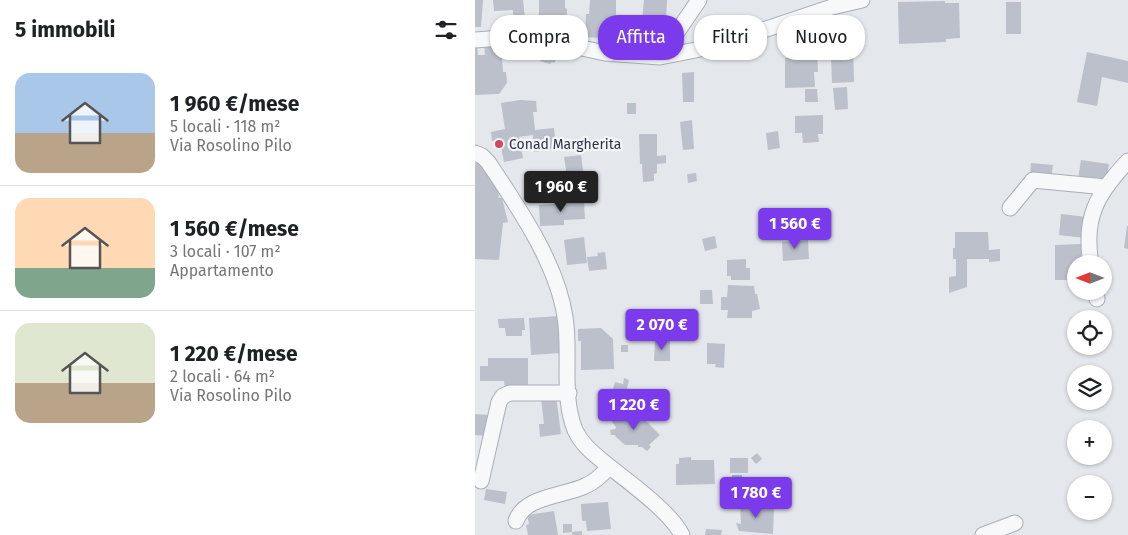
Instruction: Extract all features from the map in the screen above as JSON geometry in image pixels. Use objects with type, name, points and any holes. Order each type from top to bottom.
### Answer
[{"type":"street","points":[[684,22],[699,0]]},
{"type":"street","points":[[684,52],[716,46],[832,7],[862,0]]},
{"type":"street","points":[[475,40],[526,36],[598,51]]},
{"type":"street","points":[[475,153],[482,156],[488,162],[519,208],[559,290],[565,318],[570,413],[575,430],[586,447],[672,518],[682,535]]},
{"type":"street","points":[[1090,255],[1088,239],[1094,206],[1106,187],[1128,161]]},
{"type":"street","points":[[1010,208],[1033,180],[1106,187]]},
{"type":"street","points":[[481,481],[499,402],[503,396],[510,393],[569,394]]},
{"type":"street","points":[[516,521],[519,514],[529,506],[546,497],[584,487],[600,477],[609,466]]},
{"type":"street","points":[[983,535],[1015,523]]},
{"type":"water","points":[[732,475],[742,475],[742,496],[732,496]]},
{"type":"building","points":[[475,0],[483,0],[481,27],[475,27]]},
{"type":"building","points":[[493,0],[523,0],[525,15],[513,15],[513,10],[494,11]]},
{"type":"building","points":[[539,0],[565,0],[567,15],[539,15]]},
{"type":"building","points":[[590,0],[616,0],[616,15],[598,15],[598,38],[588,37],[588,15],[586,15],[589,14]]},
{"type":"building","points":[[644,0],[667,0],[666,15],[642,15]]},
{"type":"building","points":[[945,1],[945,3],[959,3],[960,38],[946,39],[946,42],[899,44],[898,2]]},
{"type":"building","points":[[1006,2],[1021,2],[1021,34],[1006,34]]},
{"type":"building","points":[[490,42],[490,60],[502,60],[503,72],[506,72],[507,83],[499,94],[475,95],[475,44],[477,44],[478,55],[485,55],[484,43]]},
{"type":"building","points":[[1087,52],[1128,61],[1128,83],[1102,77],[1097,106],[1077,102]]},
{"type":"building","points":[[540,60],[556,60],[550,64]]},
{"type":"building","points":[[785,60],[818,60],[818,72],[814,72],[815,87],[785,88]]},
{"type":"building","points":[[831,60],[853,60],[854,82],[832,83]]},
{"type":"building","points":[[694,72],[694,102],[683,102],[682,73]]},
{"type":"building","points":[[847,87],[848,109],[835,110],[833,88]]},
{"type":"building","points":[[805,89],[817,89],[818,102],[805,102]]},
{"type":"building","points":[[520,100],[536,101],[537,112],[533,112],[535,130],[554,128],[556,148],[534,152],[533,135],[519,137],[523,158],[504,162],[501,147],[496,148],[495,141],[492,141],[491,132],[505,129],[501,103]]},
{"type":"building","points":[[627,103],[636,103],[636,114],[627,114]]},
{"type":"building","points":[[823,115],[823,134],[818,134],[819,142],[803,143],[802,133],[795,133],[795,116]]},
{"type":"building","points":[[692,120],[694,149],[683,150],[680,122]]},
{"type":"building","points":[[778,131],[780,148],[768,150],[766,133]]},
{"type":"building","points":[[639,134],[657,134],[657,156],[666,155],[666,163],[657,164],[657,173],[654,174],[654,181],[643,182]]},
{"type":"building","points":[[581,155],[585,187],[569,189],[564,157]]},
{"type":"building","points":[[1081,160],[1109,164],[1106,184],[1078,179]]},
{"type":"building","points":[[484,162],[498,188],[499,198],[502,198],[508,222],[503,223],[499,260],[475,259],[475,163]]},
{"type":"building","points":[[1031,163],[1053,165],[1051,178],[1030,176]]},
{"type":"building","points":[[696,173],[697,181],[688,183],[687,174]]},
{"type":"building","points":[[584,202],[585,219],[564,220],[564,225],[540,226],[539,205]]},
{"type":"building","points":[[1061,214],[1087,217],[1085,238],[1059,235]]},
{"type":"building","points":[[1128,226],[1128,249],[1124,248]]},
{"type":"building","points":[[955,232],[988,232],[989,250],[1000,249],[1000,261],[989,262],[989,259],[967,259],[967,287],[949,293],[949,277],[956,276],[956,259],[953,259]]},
{"type":"building","points":[[715,236],[717,248],[705,251],[702,239]]},
{"type":"building","points":[[584,237],[587,263],[567,265],[564,240]]},
{"type":"building","points":[[808,240],[809,259],[783,261],[782,242]]},
{"type":"building","points":[[1081,244],[1081,255],[1067,255],[1067,280],[1055,280],[1055,245]]},
{"type":"building","points":[[605,252],[607,269],[589,271],[587,257],[598,256],[597,253]]},
{"type":"building","points":[[746,259],[746,268],[750,268],[750,280],[731,280],[731,276],[727,276],[727,260]]},
{"type":"building","points":[[728,285],[754,286],[760,309],[752,311],[752,318],[727,318],[728,310],[721,310],[721,297],[727,297]]},
{"type":"building","points":[[700,290],[712,290],[713,304],[700,304]]},
{"type":"building","points":[[560,316],[562,353],[531,355],[529,318]]},
{"type":"building","points":[[524,318],[525,330],[522,330],[522,336],[506,336],[505,328],[499,328],[498,319]]},
{"type":"building","points":[[682,324],[684,337],[665,338],[664,326]]},
{"type":"building","points":[[601,328],[613,339],[614,369],[581,370],[581,341],[578,341],[578,329]]},
{"type":"building","points":[[655,341],[670,341],[670,361],[654,361]]},
{"type":"building","points":[[707,343],[725,344],[724,368],[715,367],[716,364],[707,364]]},
{"type":"building","points":[[621,345],[628,345],[628,352],[621,352]]},
{"type":"building","points":[[488,358],[528,358],[528,390],[505,390],[504,381],[480,381],[480,366],[488,366]]},
{"type":"building","points":[[624,378],[629,380],[624,401],[611,397],[615,382],[623,384]]},
{"type":"building","points":[[556,396],[561,434],[540,437],[539,424],[544,424],[541,398]]},
{"type":"building","points":[[475,414],[489,415],[487,436],[475,435]]},
{"type":"building","points":[[616,414],[642,417],[660,435],[649,445],[651,447],[647,451],[642,447],[638,447],[638,445],[625,445],[615,435],[611,435],[610,430],[616,427],[610,419]]},
{"type":"building","points":[[757,453],[762,459],[756,464],[751,458]]},
{"type":"building","points":[[691,457],[691,460],[714,460],[715,484],[676,485],[676,464],[679,464],[679,458]]},
{"type":"building","points":[[730,458],[748,458],[748,473],[730,473]]},
{"type":"building","points":[[486,489],[507,492],[505,504],[484,500]]},
{"type":"building","points":[[608,502],[611,529],[587,531],[586,521],[582,521],[581,504]]},
{"type":"building","points":[[746,503],[759,504],[759,507],[774,508],[773,534],[739,531],[736,523],[741,524],[740,504],[746,505]]},
{"type":"building","points":[[554,511],[558,535],[528,535],[526,525],[529,524],[527,515]]},
{"type":"building","points":[[563,524],[572,524],[572,532],[563,533]]},
{"type":"building","points":[[706,529],[722,530],[721,535],[705,535]]},
{"type":"building","points":[[582,531],[582,535],[572,535],[572,532]]},
{"type":"place","name":"Conad Margherita","points":[[499,144]]}]
